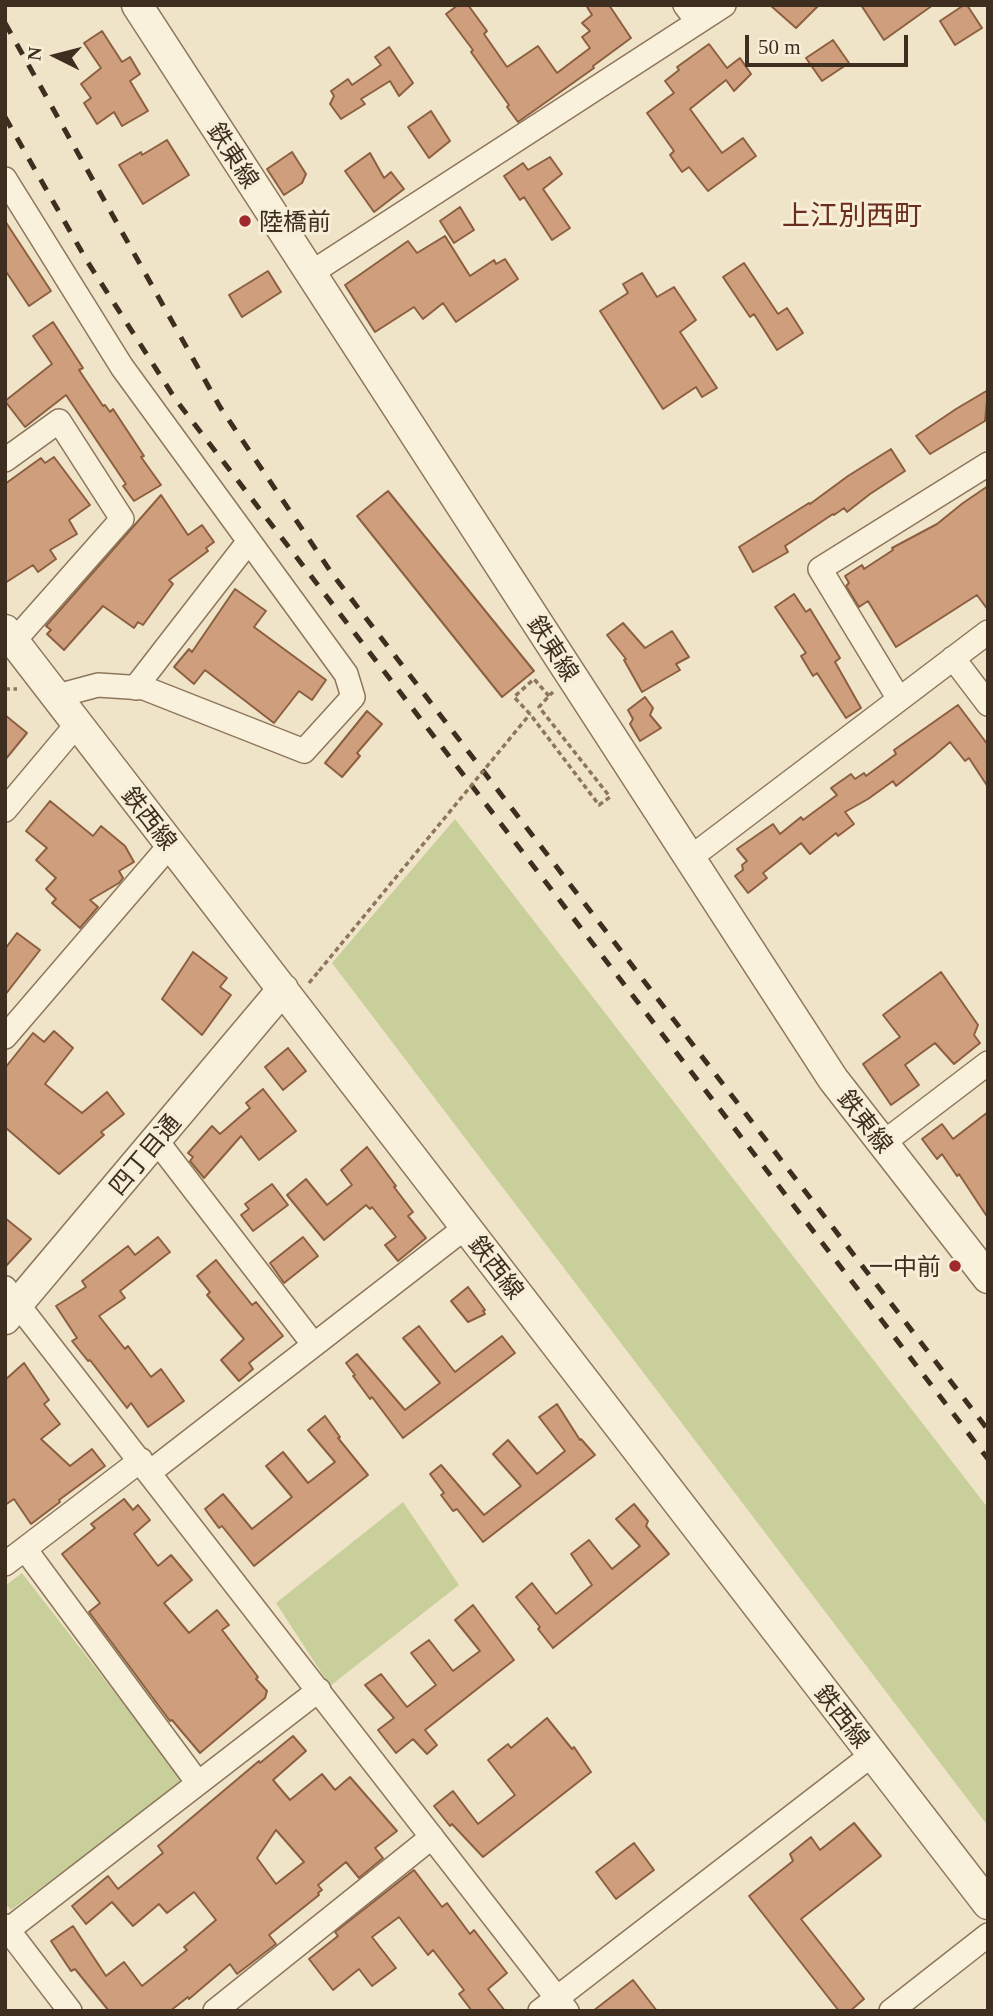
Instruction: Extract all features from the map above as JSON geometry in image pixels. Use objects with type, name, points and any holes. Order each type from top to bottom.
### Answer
[{"type":"street","name":"鉄東線","points":[[137,5],[833,1079],[988,1278]]},
{"type":"street","points":[[310,273],[691,14],[724,5]]},
{"type":"street","points":[[5,179],[122,367],[346,674],[353,696],[304,751],[144,688],[98,685],[57,696]]},
{"type":"street","points":[[5,460],[59,421],[122,519],[10,636]]},
{"type":"street","points":[[899,699],[820,569],[988,464]]},
{"type":"street","points":[[135,688],[249,541]]},
{"type":"street","points":[[690,858],[988,632]]},
{"type":"street","name":"鉄西線","points":[[10,636],[171,844],[295,988],[466,1227],[988,1904]]},
{"type":"street","points":[[953,658],[988,704]]},
{"type":"street","points":[[5,810],[78,723]]},
{"type":"street","points":[[5,1037],[171,844]]},
{"type":"street","name":"四丁目通","points":[[10,1303],[295,988]]},
{"type":"street","points":[[883,1143],[988,1063]]},
{"type":"street","points":[[156,1140],[314,1345]]},
{"type":"street","points":[[5,1564],[314,1345],[466,1227]]},
{"type":"street","points":[[10,1303],[145,1466],[319,1690],[432,1837],[555,2006],[873,1754]]},
{"type":"street","points":[[25,1549],[198,1783]]},
{"type":"street","points":[[70,2011],[7,1928],[319,1690]]},
{"type":"street","points":[[215,2011],[432,1837]]},
{"type":"street","points":[[891,2011],[988,1935]]},
{"type":"path","points":[[548,696],[534,679],[514,697],[599,805],[611,797],[539,707],[558,686]]},
{"type":"path","points":[[295,988],[319,971],[530,714]]},
{"type":"green space","points":[[455,819],[988,1508],[988,1826],[332,963]]},
{"type":"green space","points":[[403,1502],[459,1585],[330,1686],[276,1603]]},
{"type":"green space","points":[[22,1573],[184,1782],[11,1910],[5,1903],[5,1586]]},
{"type":"building","points":[[458,5],[468,5],[487,31],[484,34],[507,67],[538,46],[557,73],[590,48],[582,37],[590,31],[582,23],[592,15],[586,5],[609,5],[631,38],[518,122],[471,52],[473,50],[446,14]]},
{"type":"building","points":[[770,5],[819,5],[796,28]]},
{"type":"building","points":[[861,5],[933,5],[884,40]]},
{"type":"building","points":[[967,5],[982,28],[955,45],[940,21]]},
{"type":"building","points":[[102,31],[122,62],[130,57],[140,74],[130,81],[148,111],[122,126],[114,112],[97,124],[84,103],[91,98],[81,84],[101,68],[84,43]]},
{"type":"building","points":[[833,40],[849,63],[822,81],[806,58]]},
{"type":"building","points":[[709,44],[727,68],[740,58],[751,74],[734,91],[726,80],[690,109],[722,153],[743,138],[756,156],[708,191],[689,167],[682,172],[670,155],[674,151],[647,113],[674,93],[665,81],[679,70],[677,67]]},
{"type":"building","points":[[389,47],[413,83],[399,96],[390,81],[361,99],[365,104],[341,119],[330,104],[334,96],[331,91],[348,79],[352,85],[381,65],[375,57]]},
{"type":"building","points":[[431,111],[450,141],[429,158],[408,127]]},
{"type":"building","points":[[167,140],[189,175],[143,204],[119,165]]},
{"type":"building","points":[[292,152],[306,174],[302,183],[284,195],[267,169]]},
{"type":"building","points":[[370,153],[384,178],[391,172],[404,189],[374,212],[345,171]]},
{"type":"building","points":[[550,157],[562,174],[543,189],[570,228],[552,240],[524,197],[520,200],[504,176],[523,163],[528,170]]},
{"type":"building","points":[[460,207],[474,230],[454,243],[440,221]]},
{"type":"building","points":[[5,221],[51,291],[29,306],[5,270]]},
{"type":"building","points":[[445,236],[470,276],[494,260],[496,264],[505,259],[518,279],[456,322],[443,303],[423,319],[414,307],[375,332],[345,285],[408,241],[417,253]]},
{"type":"building","points":[[744,263],[778,314],[787,308],[803,333],[777,350],[754,314],[750,317],[723,277]]},
{"type":"building","points":[[268,271],[281,292],[242,317],[229,295]]},
{"type":"building","points":[[642,273],[657,297],[674,287],[696,320],[680,332],[717,388],[702,397],[696,387],[663,409],[600,311],[628,293],[623,284]]},
{"type":"building","points":[[53,322],[83,368],[79,370],[103,406],[110,412],[113,409],[161,485],[134,501],[123,486],[126,484],[66,395],[25,427],[5,401],[52,364],[33,336]]},
{"type":"building","points":[[988,390],[985,421],[930,454],[916,436]]},
{"type":"building","points":[[891,449],[905,471],[847,512],[844,508],[833,514],[785,546],[788,552],[753,572],[739,547],[810,504]]},
{"type":"building","points":[[54,457],[90,505],[69,520],[77,534],[50,550],[56,559],[38,572],[33,565],[5,583],[5,484],[41,458],[45,463]]},
{"type":"building","points":[[988,486],[988,610],[977,595],[896,647],[868,601],[859,607],[846,586],[849,583],[845,576],[862,565],[864,569],[893,550],[892,548],[937,524]]},
{"type":"building","points":[[388,491],[534,671],[502,697],[357,516]]},
{"type":"building","points":[[161,495],[188,535],[202,525],[214,542],[206,548],[208,551],[169,580],[173,584],[143,625],[138,622],[134,628],[103,606],[64,650],[47,634],[51,630],[46,626]]},
{"type":"building","points":[[235,589],[266,611],[254,627],[326,680],[312,700],[299,691],[274,723],[205,670],[194,684],[174,667],[189,649],[192,652]]},
{"type":"building","points":[[794,594],[806,612],[810,609],[840,658],[835,662],[861,708],[846,718],[817,673],[813,676],[801,656],[806,653],[775,607]]},
{"type":"building","points":[[623,623],[645,648],[672,631],[689,657],[676,664],[680,670],[642,692],[624,660],[626,659],[607,635]]},
{"type":"building","points":[[645,697],[653,708],[650,715],[661,728],[640,741],[630,724],[633,719],[628,710]]},
{"type":"building","points":[[958,705],[988,745],[988,787],[969,758],[965,761],[950,742],[896,786],[893,781],[845,812],[854,824],[838,836],[836,833],[810,854],[801,843],[763,873],[767,878],[748,893],[735,876],[743,870],[742,865],[747,861],[737,849],[773,824],[780,834],[801,817],[803,820],[837,795],[831,788],[851,774],[855,779],[864,773],[866,776],[896,754],[894,750]]},
{"type":"building","points":[[367,711],[382,724],[357,753],[360,756],[342,777],[325,763]]},
{"type":"building","points":[[5,715],[27,733],[5,760]]},
{"type":"building","points":[[50,801],[93,836],[101,826],[125,846],[134,862],[119,871],[123,878],[119,883],[90,900],[98,907],[80,928],[52,903],[56,899],[46,889],[56,878],[36,860],[47,848],[26,831]]},
{"type":"building","points":[[17,933],[40,950],[5,995],[5,949]]},
{"type":"building","points":[[193,952],[227,978],[220,987],[231,995],[202,1035],[162,999]]},
{"type":"building","points":[[941,972],[978,1025],[974,1035],[980,1043],[954,1064],[935,1043],[905,1065],[919,1085],[891,1105],[863,1064],[900,1037],[883,1015]]},
{"type":"building","points":[[54,1031],[73,1048],[45,1084],[82,1113],[107,1092],[124,1114],[101,1132],[104,1135],[59,1174],[5,1127],[5,1068],[33,1033],[44,1042]]},
{"type":"building","points":[[288,1048],[306,1071],[283,1090],[265,1067]]},
{"type":"building","points":[[263,1089],[296,1131],[259,1160],[241,1136],[204,1178],[190,1161],[193,1157],[188,1153],[212,1126],[220,1134],[250,1108],[246,1103]]},
{"type":"building","points":[[988,1112],[988,1218],[959,1174],[957,1176],[942,1154],[937,1159],[922,1139],[942,1124],[953,1139]]},
{"type":"building","points":[[367,1147],[413,1212],[408,1216],[426,1238],[398,1261],[385,1245],[396,1237],[372,1207],[370,1209],[366,1205],[324,1240],[287,1195],[306,1179],[327,1205],[352,1185],[341,1170]]},
{"type":"building","points":[[272,1184],[288,1205],[253,1231],[241,1215],[249,1209],[245,1204]]},
{"type":"building","points":[[5,1218],[31,1239],[5,1267]]},
{"type":"building","points":[[158,1237],[170,1252],[120,1291],[125,1298],[99,1316],[125,1349],[128,1346],[151,1377],[161,1369],[184,1401],[148,1427],[131,1403],[127,1408],[72,1341],[77,1338],[56,1306],[86,1287],[82,1281],[128,1246],[135,1255]]},
{"type":"building","points":[[303,1237],[318,1256],[284,1283],[270,1263]]},
{"type":"building","points":[[216,1260],[252,1305],[256,1302],[283,1336],[249,1363],[253,1369],[239,1381],[221,1360],[244,1339],[207,1295],[210,1292],[197,1276]]},
{"type":"building","points":[[468,1287],[485,1310],[485,1314],[468,1322],[451,1301]]},
{"type":"building","points":[[419,1326],[455,1372],[502,1336],[515,1353],[403,1438],[372,1397],[370,1399],[346,1363],[357,1354],[405,1410],[440,1383],[403,1338]]},
{"type":"building","points":[[24,1363],[49,1400],[44,1404],[60,1424],[41,1439],[70,1466],[92,1449],[105,1466],[31,1524],[14,1499],[5,1505],[5,1380]]},
{"type":"building","points":[[557,1404],[580,1440],[595,1455],[483,1542],[457,1509],[453,1511],[430,1474],[441,1465],[484,1515],[521,1486],[493,1454],[508,1440],[537,1474],[565,1451],[539,1417]]},
{"type":"building","points":[[325,1416],[340,1437],[338,1438],[368,1475],[254,1566],[205,1509],[223,1494],[252,1529],[292,1497],[266,1466],[283,1452],[308,1483],[335,1462],[308,1430]]},
{"type":"building","points":[[124,1499],[133,1510],[138,1505],[150,1520],[134,1534],[158,1566],[171,1555],[192,1580],[164,1603],[189,1633],[217,1610],[229,1625],[222,1630],[267,1691],[265,1698],[200,1753],[172,1720],[170,1721],[89,1612],[100,1603],[62,1554],[95,1528],[91,1524]]},
{"type":"building","points":[[634,1504],[648,1521],[646,1526],[669,1554],[553,1648],[516,1597],[532,1583],[556,1614],[592,1585],[571,1554],[589,1540],[612,1569],[640,1546],[616,1519]]},
{"type":"building","points":[[473,1605],[514,1660],[425,1730],[437,1745],[427,1754],[413,1739],[396,1753],[378,1730],[394,1718],[365,1685],[381,1674],[407,1707],[436,1685],[411,1653],[429,1640],[453,1671],[480,1651],[455,1620]]},
{"type":"building","points":[[547,1718],[572,1749],[574,1747],[591,1772],[483,1857],[452,1824],[450,1826],[434,1806],[453,1791],[478,1824],[515,1795],[488,1760],[508,1744],[511,1748]]},
{"type":"building","points":[[293,1736],[306,1751],[273,1780],[290,1800],[322,1774],[335,1790],[350,1777],[397,1831],[375,1848],[383,1858],[359,1878],[346,1862],[318,1885],[322,1890],[319,1895],[269,1935],[276,1944],[237,1974],[230,1964],[189,1999],[188,1997],[170,2011],[109,2011],[75,1969],[71,1971],[51,1941],[73,1926],[106,1976],[124,1962],[142,1986],[187,1950],[184,1947],[216,1920],[194,1892],[167,1913],[159,1904],[133,1926],[112,1902],[86,1924],[72,1906],[108,1876],[118,1889],[163,1853],[158,1846],[259,1761],[260,1763]],"holes":[[[276,1830],[304,1862],[276,1884],[257,1858]]]},
{"type":"building","points":[[854,1823],[881,1856],[801,1919],[864,1999],[850,2011],[839,2011],[749,1896],[793,1861],[790,1854],[811,1837],[820,1850]]},
{"type":"building","points":[[634,1843],[654,1870],[616,1899],[596,1872]]},
{"type":"building","points":[[414,1870],[442,1907],[447,1903],[470,1934],[474,1930],[507,1973],[488,1989],[505,2011],[472,2011],[459,1994],[464,1990],[433,1950],[428,1955],[399,1917],[372,1937],[396,1968],[372,1986],[359,1969],[333,1990],[309,1959],[338,1936],[335,1932]]},
{"type":"building","points":[[633,1980],[657,2011],[593,2011]]},
{"type":"railway","points":[[5,23],[220,407],[333,575],[988,1430]]},
{"type":"railway","points":[[5,117],[87,261],[176,400],[988,1459]]},
{"type":"place","name":"陸橋前","points":[[245,221]]},
{"type":"place","name":"一中前","points":[[955,1266]]},
{"type":"district","name":"上江別西町","points":[[852,214]]}]
